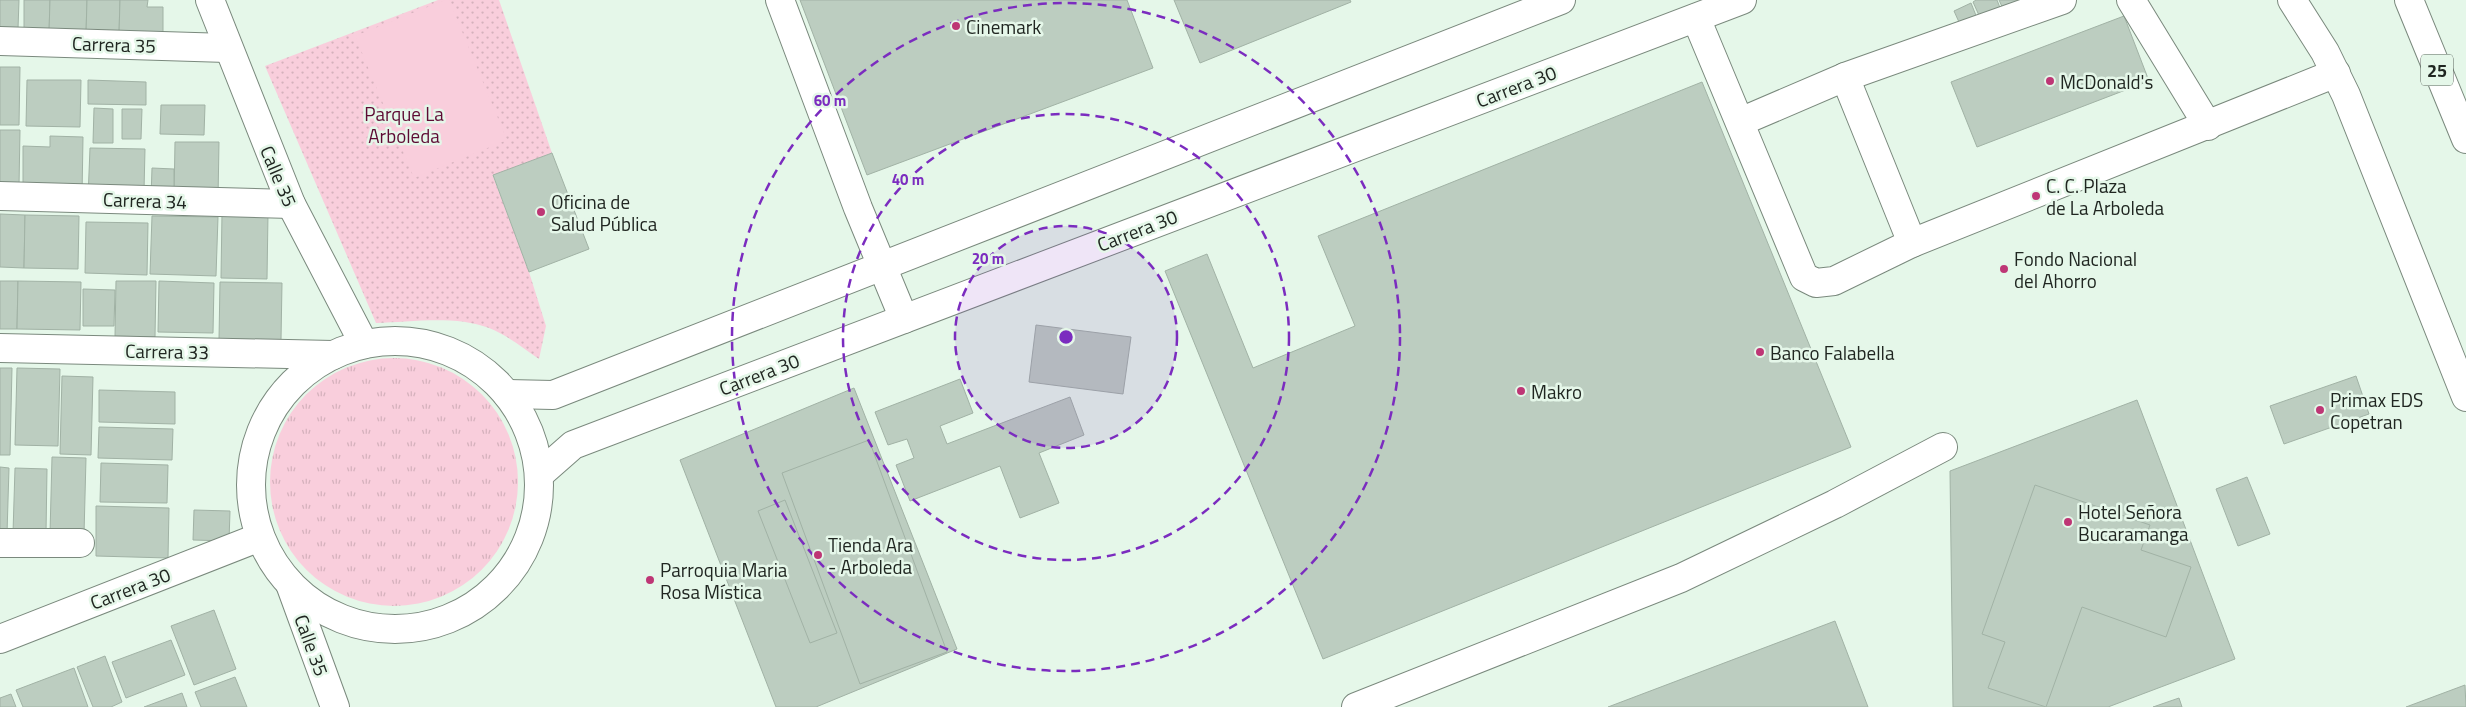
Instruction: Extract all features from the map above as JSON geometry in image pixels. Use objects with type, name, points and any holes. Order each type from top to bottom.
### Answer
[{"type":"main road","name":"Calle 35","points":[[210,0],[227,48],[291,204],[364,344]]},
{"type":"main road","points":[[780,0],[881,266],[904,319]]},
{"type":"main road","points":[[508,394],[552,395],[1561,0]]},
{"type":"main road","name":"Carrera 30","points":[[540,474],[573,445],[1742,0]]},
{"type":"main road","points":[[1740,122],[1845,77],[2062,0]]},
{"type":"main road","points":[[2130,0],[2208,126]]},
{"type":"main road","points":[[2292,0],[2313,31],[2336,73],[2466,397]]},
{"type":"main road","name":"25","points":[[2409,0],[2466,139]]},
{"type":"main road","points":[[1696,18],[1804,277],[1816,283],[1834,281],[1912,243],[2208,126],[2336,73]]},
{"type":"main road","name":"Carrera 35","points":[[0,41],[227,48]]},
{"type":"main road","points":[[1845,77],[1912,243]]},
{"type":"main road","name":"Carrera 34","points":[[0,196],[291,204]]},
{"type":"main road","points":[[395,341],[427,344],[458,355],[485,372],[508,394],[524,418],[534,445],[540,474],[540,497],[528,542],[503,582],[486,598],[466,611],[440,621],[414,627],[378,627],[360,624],[334,615],[310,601],[289,583],[273,561],[260,537],[253,511],[250,484],[253,457],[261,431],[273,408],[289,386],[310,368],[333,355],[364,344],[395,341]]},
{"type":"main road","name":"Carrera 33","points":[[0,348],[333,355]]},
{"type":"main road","points":[[1356,707],[1681,578],[1835,504],[1943,447]]},
{"type":"main road","name":"Carrera 30","points":[[0,639],[260,537]]},
{"type":"main road","points":[[0,543],[80,544]]},
{"type":"main road","name":"Calle 35","points":[[289,583],[333,706]]},
{"type":"green space","name":"Parque La Arboleda","points":[[438,0],[499,0],[552,153],[493,176],[529,272],[546,326],[539,359],[502,334],[476,324],[448,320],[376,323],[265,66]]},
{"type":"green space","points":[[449,0],[507,140],[414,178],[355,36]]},
{"type":"green space","points":[[394,358],[430,363],[463,379],[482,394],[497,413],[513,446],[518,482],[513,518],[497,551],[482,570],[463,585],[430,601],[394,606],[358,601],[325,585],[306,570],[291,551],[275,518],[270,482],[275,446],[291,413],[306,394],[325,379],[358,363]]},
{"type":"building","points":[[0,0],[19,0],[18,29],[0,29]]},
{"type":"building","points":[[24,0],[50,0],[49,33],[24,33]]},
{"type":"building","points":[[50,0],[87,0],[86,34],[49,33]]},
{"type":"building","points":[[87,0],[120,0],[119,34],[86,34]]},
{"type":"building","points":[[120,0],[148,0],[147,7],[163,7],[163,34],[119,34]]},
{"type":"building","points":[[800,0],[1127,0],[1153,68],[867,175]]},
{"type":"building","points":[[1174,0],[1350,0],[1351,2],[1200,63]]},
{"type":"building","points":[[1976,0],[1997,0],[2002,13],[1982,22],[1973,2]]},
{"type":"building","points":[[1999,0],[2023,0],[2004,11]]},
{"type":"building","points":[[1971,3],[1979,23],[1963,31],[1954,11]]},
{"type":"building","name":"McDonald's","points":[[2124,16],[2149,81],[1977,147],[1951,82]]},
{"type":"building","points":[[0,67],[20,67],[19,125],[0,125]]},
{"type":"building","points":[[27,80],[81,80],[80,127],[26,126]]},
{"type":"building","points":[[88,80],[146,82],[146,105],[88,104]]},
{"type":"building","name":"Makro","points":[[1702,82],[1851,447],[1323,659],[1165,271],[1207,254],[1253,368],[1355,326],[1318,236]]},
{"type":"building","points":[[161,105],[205,105],[204,135],[160,134]]},
{"type":"building","points":[[94,108],[113,109],[113,143],[93,143]]},
{"type":"building","points":[[122,109],[142,109],[141,139],[122,139]]},
{"type":"building","points":[[0,130],[20,130],[19,186],[0,186]]},
{"type":"building","points":[[50,136],[83,137],[82,196],[23,186],[23,146],[50,147]]},
{"type":"building","points":[[175,142],[219,142],[218,199],[174,199]]},
{"type":"building","points":[[90,148],[145,149],[144,191],[88,198]]},
{"type":"building","name":"Oficina de Salud Pública","points":[[552,153],[589,249],[529,272],[493,175]]},
{"type":"building","points":[[152,168],[174,169],[174,199],[151,198]]},
{"type":"building","points":[[222,213],[268,214],[267,279],[221,278]]},
{"type":"building","points":[[0,214],[25,215],[24,268],[0,267]]},
{"type":"building","points":[[25,215],[79,216],[78,269],[24,268]]},
{"type":"building","points":[[152,216],[218,217],[216,276],[150,274]]},
{"type":"building","points":[[86,222],[148,223],[147,275],[85,273]]},
{"type":"building","points":[[0,281],[18,281],[17,329],[0,329]]},
{"type":"building","points":[[18,281],[81,282],[80,330],[17,329]]},
{"type":"building","points":[[116,281],[156,281],[155,337],[115,336]]},
{"type":"building","points":[[159,281],[214,283],[213,333],[158,332]]},
{"type":"building","points":[[220,282],[282,283],[281,340],[219,339]]},
{"type":"building","points":[[83,289],[115,290],[114,326],[83,326]]},
{"type":"building","points":[[1036,325],[1131,337],[1123,394],[1029,382]]},
{"type":"building","points":[[0,368],[12,368],[10,455],[0,455]]},
{"type":"building","points":[[17,368],[60,369],[58,446],[15,445]]},
{"type":"building","points":[[62,376],[93,377],[91,455],[60,454]]},
{"type":"building","name":"Primax EDS Copetran","points":[[2356,376],[2369,414],[2284,444],[2270,406]]},
{"type":"building","points":[[960,379],[973,413],[940,426],[947,444],[1070,397],[1084,435],[1039,453],[1059,503],[1020,518],[1000,466],[910,501],[896,465],[914,458],[907,439],[888,445],[875,412]]},
{"type":"building","name":"Tienda Ara - Arboleda","points":[[854,388],[957,649],[816,707],[776,707],[680,460]]},
{"type":"building","points":[[99,390],[175,392],[175,424],[99,422]]},
{"type":"building","name":"Hotel Señora Bucaramanga","points":[[2137,400],[2235,659],[2108,707],[1953,707],[1950,471]]},
{"type":"building","points":[[99,427],[173,429],[172,460],[98,458]]},
{"type":"building","points":[[869,440],[947,652],[860,684],[782,473]]},
{"type":"building","points":[[52,457],[86,458],[84,535],[50,534]]},
{"type":"building","points":[[101,463],[168,465],[167,503],[100,502]]},
{"type":"building","points":[[0,467],[9,468],[7,534],[0,533]]},
{"type":"building","points":[[15,468],[47,469],[46,534],[13,533]]},
{"type":"building","points":[[2247,477],[2270,534],[2238,546],[2216,489]]},
{"type":"building","points":[[2035,485],[2150,525],[2141,550],[2191,567],[2166,637],[2082,607],[2046,707],[1988,688],[2005,642],[1982,634]]},
{"type":"building","points":[[785,500],[837,633],[810,643],[758,511]]},
{"type":"building","points":[[96,506],[169,508],[168,558],[96,556]]},
{"type":"building","points":[[194,510],[230,511],[229,541],[193,540]]},
{"type":"building","points":[[214,610],[236,669],[194,685],[171,626]]},
{"type":"building","points":[[1835,621],[1868,707],[1608,707]]},
{"type":"building","points":[[171,640],[185,675],[126,698],[112,662]]},
{"type":"building","points":[[105,656],[122,702],[111,707],[93,707],[77,667]]},
{"type":"building","points":[[74,668],[88,707],[23,707],[16,690]]},
{"type":"building","points":[[235,677],[247,707],[201,707],[195,692]]},
{"type":"building","points":[[2465,685],[2466,707],[2406,707]]},
{"type":"building","points":[[182,693],[187,707],[144,707]]},
{"type":"building","points":[[11,694],[16,707],[0,707],[0,698]]},
{"type":"building","points":[[2179,698],[2182,707],[2153,707]]},
{"type":"place","name":"Cinemark","points":[[956,26]]},
{"type":"place","name":"McDonald's","points":[[2050,81]]},
{"type":"place","name":"C. C. Plaza de La Arboleda","points":[[2036,196]]},
{"type":"place","name":"Oficina de Salud Pública","points":[[541,212]]},
{"type":"place","name":"Fondo Nacional del Ahorro","points":[[2004,269]]},
{"type":"place","name":"Banco Falabella","points":[[1760,352]]},
{"type":"place","name":"Makro","points":[[1521,391]]},
{"type":"place","name":"Primax EDS Copetran","points":[[2320,410]]},
{"type":"place","name":"Hotel Señora Bucaramanga","points":[[2068,522]]},
{"type":"place","name":"Tienda Ara - Arboleda","points":[[818,555]]},
{"type":"place","name":"Parroquia Maria Rosa Mística","points":[[650,580]]}]
